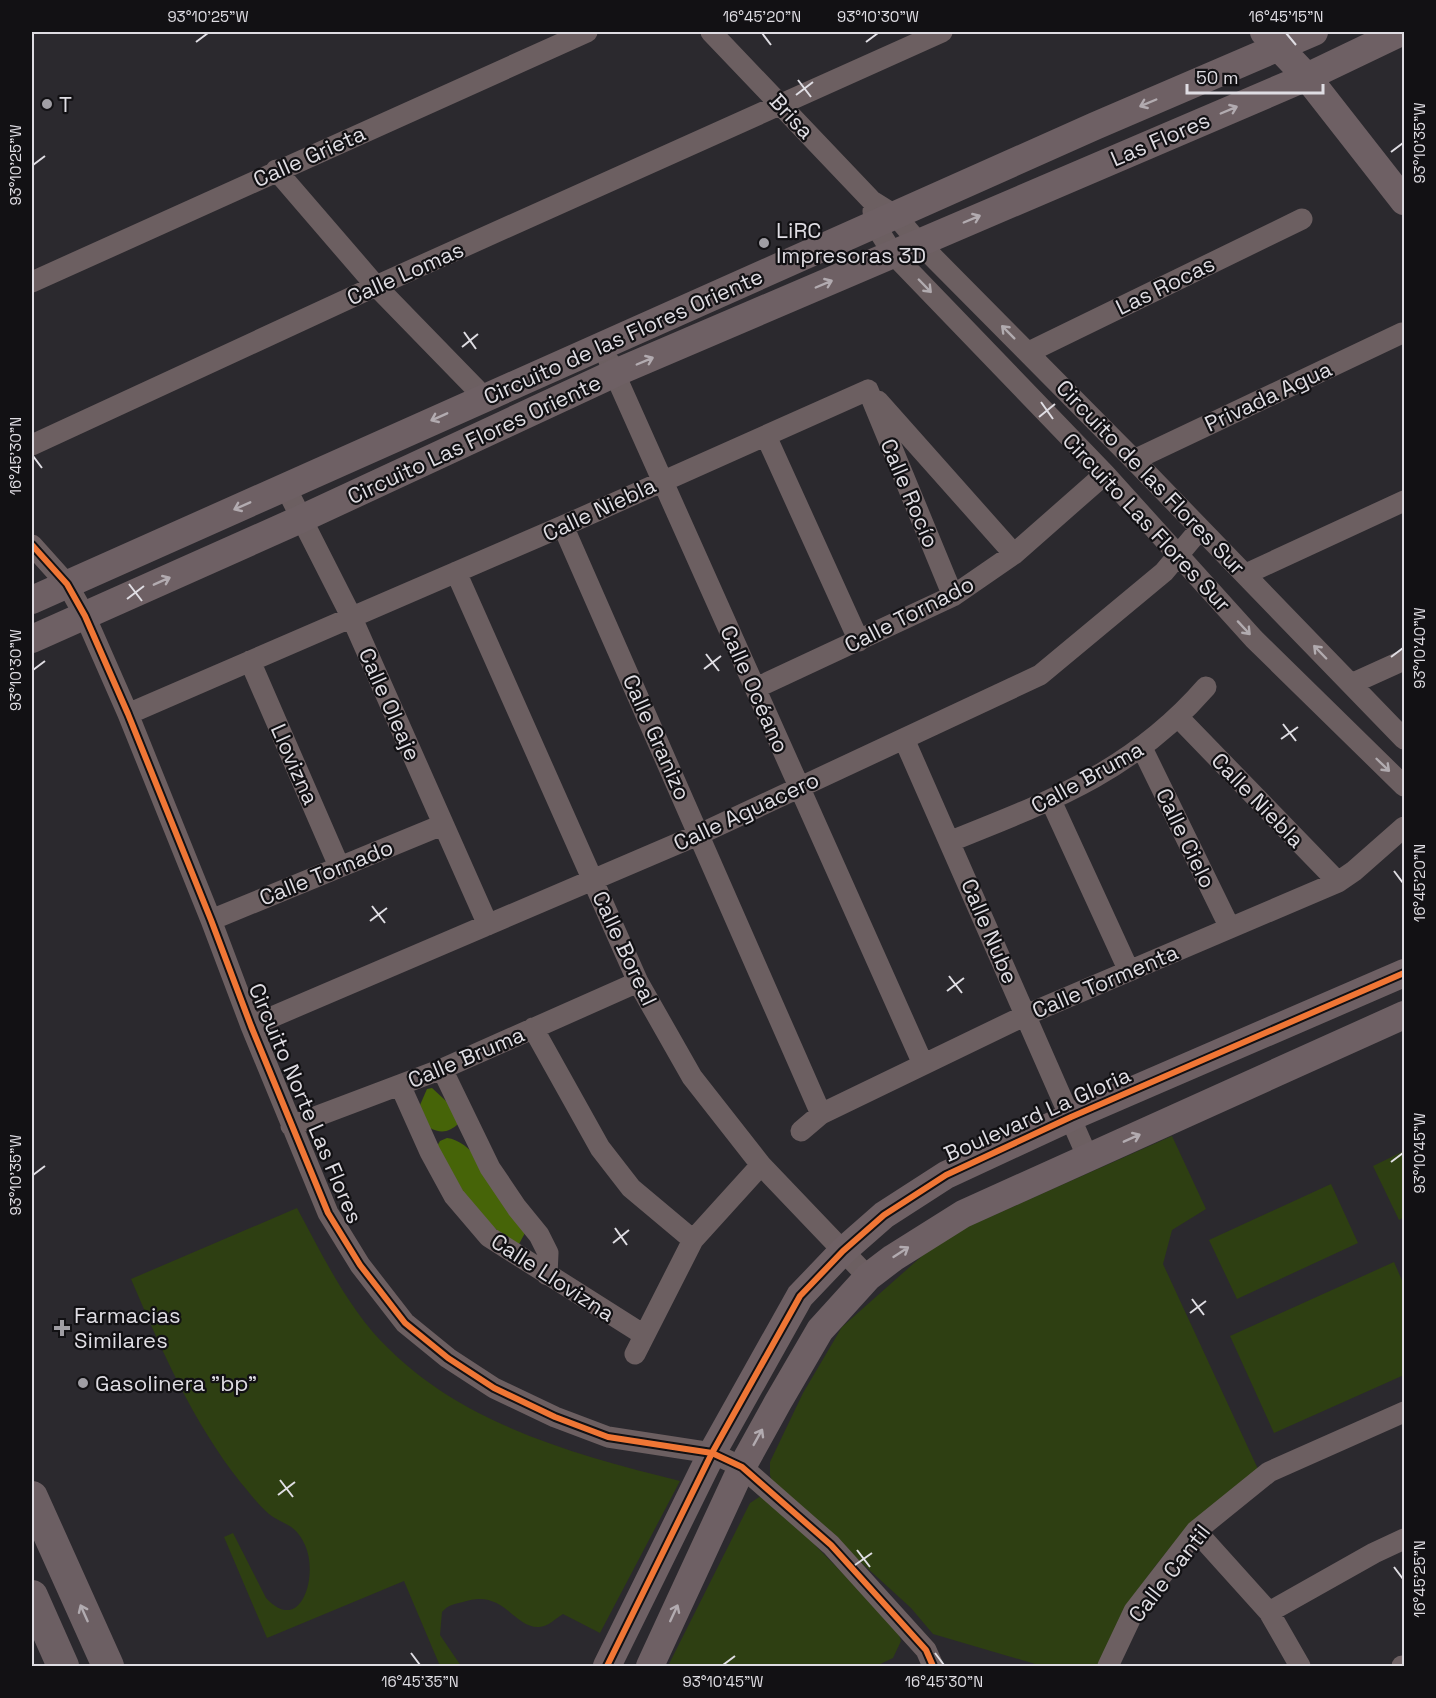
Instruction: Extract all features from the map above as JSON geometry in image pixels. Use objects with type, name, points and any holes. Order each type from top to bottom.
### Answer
[{"type":"main road","name":"Circuito de las Flores Oriente","points":[[32,600],[602,345],[881,214],[1095,126],[1272,39],[1314,32]]},
{"type":"main road","name":"Las Flores","points":[[906,249],[1307,77],[1401,32]]},
{"type":"main road","points":[[1272,39],[1307,77],[1404,201]]},
{"type":"main road","name":"Circuito Las Flores Oriente","points":[[32,639],[301,519],[615,373],[906,249]]},
{"type":"main road","name":"Boulevard La Gloria","points":[[607,1666],[712,1453],[800,1296],[843,1251],[885,1215],[946,1175],[1071,1117],[1404,973]]},
{"type":"main road","points":[[650,1666],[742,1467],[820,1330],[868,1278],[893,1258],[963,1214],[1404,1015]]},
{"type":"main road","points":[[32,1497],[108,1666]]},
{"type":"main road","points":[[32,1596],[63,1666]]},
{"type":"street","name":"Calle Grieta","points":[[32,282],[276,170],[587,32]]},
{"type":"street","name":"Brisa","points":[[711,32],[781,104],[881,214]]},
{"type":"street","name":"Calle Lomas","points":[[32,445],[376,286],[942,32]]},
{"type":"street","points":[[276,170],[376,286],[484,397]]},
{"type":"street","name":"Circuito Las Flores Sur","points":[[881,214],[906,249],[1176,554],[1254,639],[1404,786]]},
{"type":"street","name":"Las Rocas","points":[[1029,352],[1302,219]]},
{"type":"street","name":"Circuito de las Flores Sur","points":[[906,249],[1029,352],[1404,739]]},
{"type":"street","name":"Privada Agua","points":[[1134,460],[1402,333]]},
{"type":"street","name":"Calle Océano","points":[[602,345],[923,1064]]},
{"type":"street","points":[[868,390],[1014,554]]},
{"type":"street","name":"Calle Niebla","points":[[128,714],[563,526],[868,390]]},
{"type":"street","name":"Calle Rocío","points":[[868,390],[953,596]]},
{"type":"street","points":[[766,436],[859,641]]},
{"type":"street","name":"Calle Tornado","points":[[756,688],[953,596],[1014,554],[1105,474]]},
{"type":"street","name":"Calle Oleaje","points":[[285,486],[351,616],[488,925]]},
{"type":"street","points":[[1245,574],[1404,501]]},
{"type":"street","name":"Calle Granizo","points":[[563,526],[821,1114]]},
{"type":"street","name":"Calle Aguacero","points":[[250,1026],[700,834],[1040,675],[1164,572],[1176,554],[1200,529]]},
{"type":"street","name":"Circuito Norte Las Flores","points":[[32,545],[66,584],[85,616],[128,714],[211,920],[250,1026],[328,1213],[360,1265],[405,1323],[448,1358],[494,1388],[555,1417],[608,1437],[712,1453],[742,1467],[831,1545],[927,1650],[933,1666]]},
{"type":"street","name":"Calle Boreal","points":[[456,572],[638,982],[692,1077],[761,1165],[868,1278]]},
{"type":"street","points":[[1351,684],[1404,660]]},
{"type":"street","name":"Llovizna","points":[[250,661],[339,866]]},
{"type":"street","name":"Calle Bruma","points":[[951,841],[1051,801],[1105,772],[1142,748],[1179,718],[1206,687]]},
{"type":"street","name":"Calle Niebla","points":[[1179,718],[1338,882]]},
{"type":"street","name":"Calle Nube","points":[[904,739],[951,841],[1088,1158]]},
{"type":"street","name":"Calle Cielo","points":[[1142,748],[1230,928]]},
{"type":"street","points":[[1051,801],[1129,971]]},
{"type":"street","name":"Calle Tornado","points":[[211,920],[442,825]]},
{"type":"street","name":"Calle Tormenta","points":[[801,1131],[821,1114],[1026,1015],[1338,882],[1404,827]]},
{"type":"street","name":"Calle Bruma","points":[[291,1126],[442,1069],[638,982]]},
{"type":"street","points":[[533,1028],[600,1148],[631,1188],[693,1240],[761,1165]]},
{"type":"street","points":[[442,1069],[490,1168],[517,1208],[539,1235],[548,1253],[547,1275]]},
{"type":"street","name":"Calle Llovizna","points":[[400,1085],[430,1152],[454,1196],[489,1237],[547,1275],[640,1344],[693,1240]]},
{"type":"street","name":"Calle Cantil","points":[[1108,1666],[1134,1611],[1196,1531],[1269,1472],[1404,1413]]},
{"type":"street","points":[[1196,1531],[1269,1612],[1300,1666]]},
{"type":"street","points":[[1269,1612],[1374,1553],[1404,1539]]},
{"type":"green space","points":[[432,1088],[446,1101],[459,1123],[456,1126],[442,1131],[430,1128],[420,1105],[427,1089]]},
{"type":"green space","points":[[1172,1136],[1206,1209],[1172,1230],[1163,1264],[1258,1469],[1220,1499],[1167,1551],[1125,1612],[1100,1666],[1042,1666],[933,1634],[911,1608],[772,1481],[770,1462],[803,1393],[842,1327],[922,1256],[956,1232]]},
{"type":"green space","points":[[447,1138],[459,1142],[470,1150],[492,1177],[525,1233],[519,1244],[514,1245],[473,1209],[437,1146],[440,1141]]},
{"type":"green space","points":[[1404,1151],[1404,1217],[1399,1220],[1373,1166]]},
{"type":"green space","points":[[1331,1184],[1358,1243],[1237,1299],[1209,1240]]},
{"type":"green space","points":[[297,1208],[327,1264],[361,1318],[389,1349],[420,1376],[488,1418],[525,1434],[602,1460],[680,1481],[600,1633],[563,1614],[546,1626],[530,1626],[498,1604],[489,1600],[477,1599],[451,1605],[442,1612],[440,1635],[461,1666],[440,1666],[404,1581],[267,1638],[224,1537],[233,1533],[266,1598],[278,1608],[289,1610],[297,1606],[304,1597],[308,1585],[309,1557],[305,1545],[293,1529],[269,1514],[258,1503],[223,1459],[179,1385],[131,1279]]},
{"type":"green space","points":[[1394,1262],[1404,1285],[1404,1375],[1274,1433],[1230,1336]]},
{"type":"green space","points":[[761,1496],[769,1498],[897,1629],[901,1641],[893,1658],[876,1666],[668,1666],[750,1503]]},
{"type":"cycle path","points":[[32,545],[67,584],[85,616],[128,714],[251,1026],[328,1213],[360,1265],[405,1323],[448,1358],[494,1388],[555,1417],[608,1437],[712,1453],[742,1467],[831,1545],[926,1650],[933,1666]]},
{"type":"cycle path","points":[[607,1666],[712,1453],[800,1296],[843,1251],[884,1215],[946,1175],[1071,1117],[1404,973]]},
{"type":"place","name":"T","points":[[47,104]]},
{"type":"place","name":"LiRC Impresoras 3D","points":[[764,243]]},
{"type":"place","name":"Farmacias Similares","points":[[62,1328]]},
{"type":"place","name":"Gasolinera \"bp\"","points":[[83,1383]]}]
